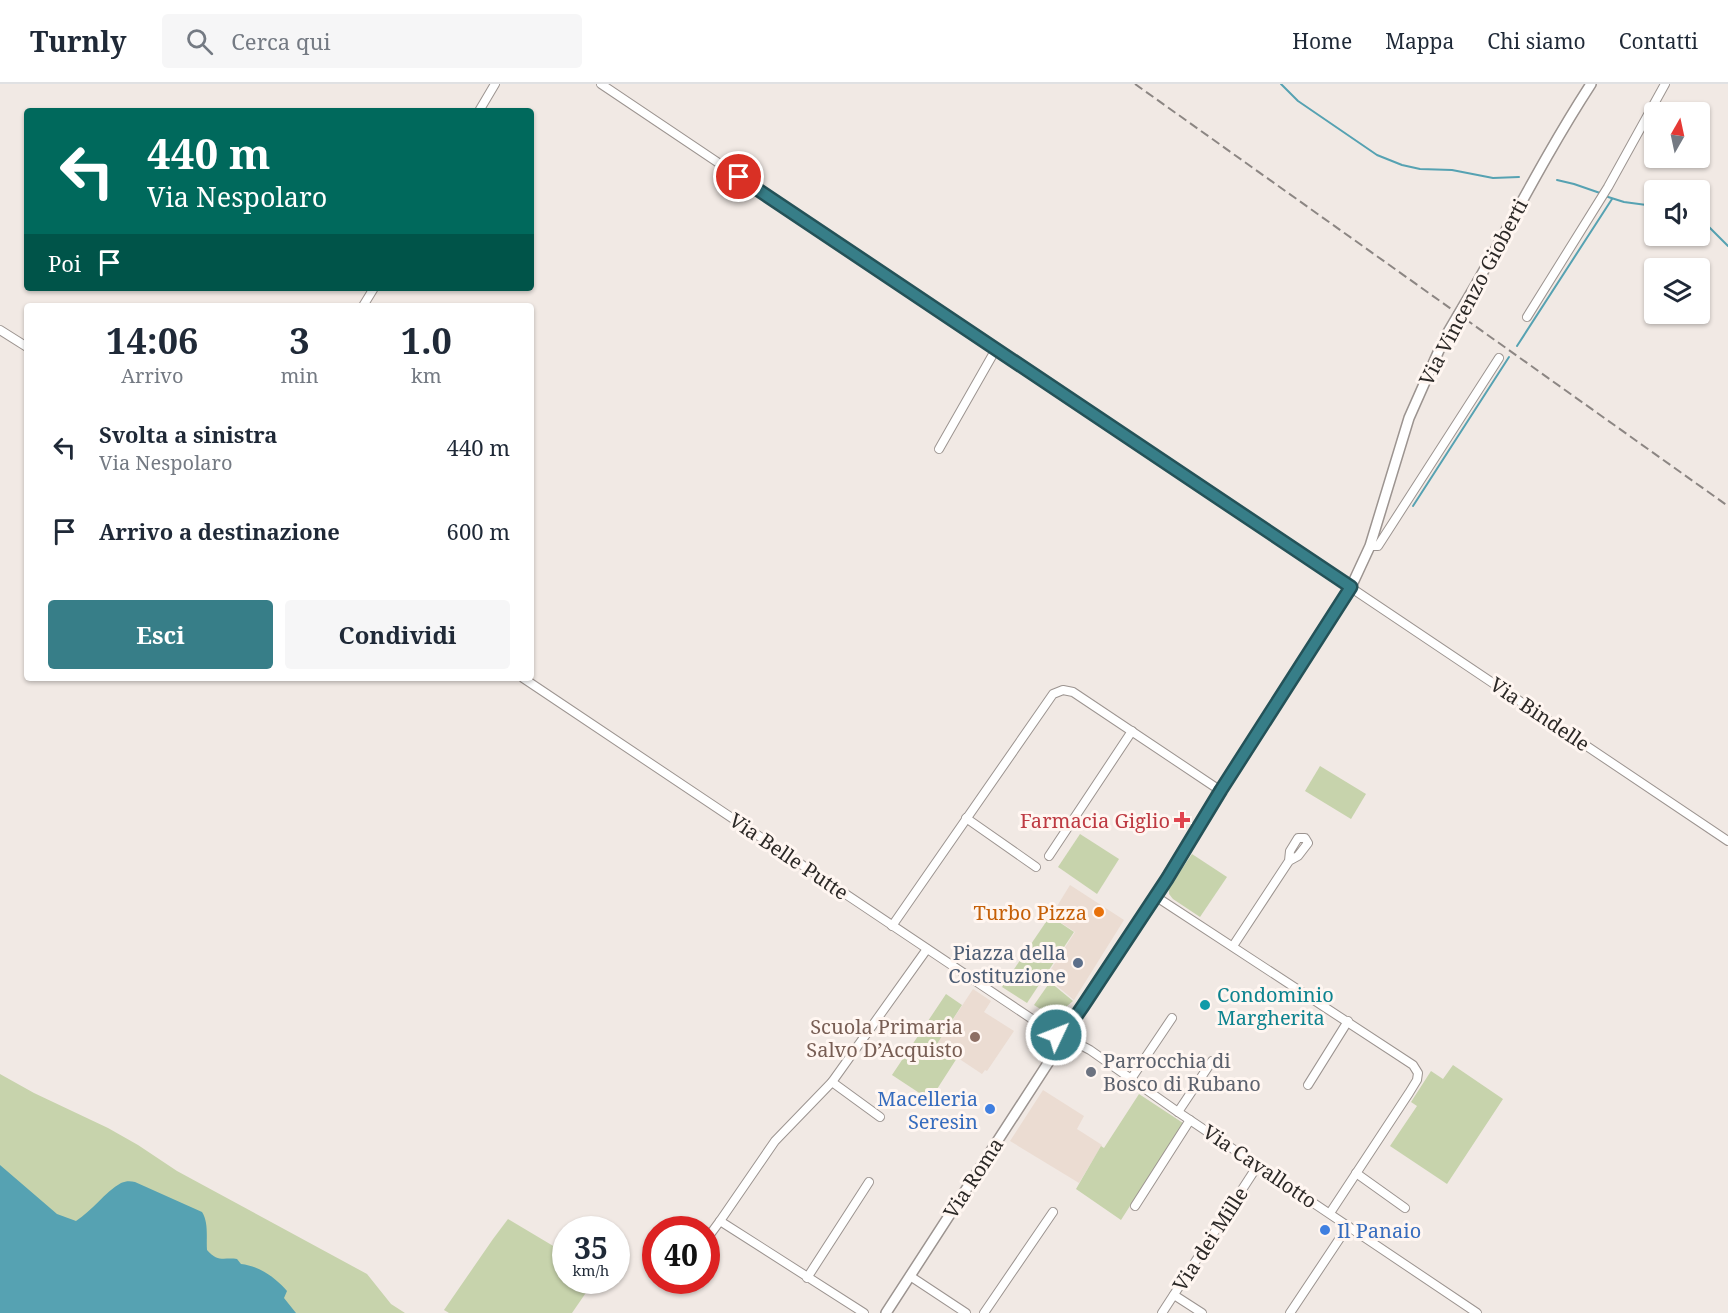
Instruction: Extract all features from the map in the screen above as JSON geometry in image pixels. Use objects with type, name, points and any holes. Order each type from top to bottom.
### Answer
[{"type":"street","points":[[480,108],[495,84]]},
{"type":"street","name":"Via Bindelle","points":[[601,84],[1728,841]]},
{"type":"street","name":"Via Vincenzo Gioberti","points":[[1070,1025],[1155,896],[1351,587],[1370,546],[1409,418],[1444,339],[1591,84]]},
{"type":"street","points":[[1527,317],[1608,188],[1665,84]]},
{"type":"street","points":[[0,330],[24,345]]},
{"type":"street","points":[[939,449],[996,349]]},
{"type":"street","name":"Via Vincenzo Gioberti","points":[[1370,546],[1378,546],[1499,358]]},
{"type":"street","name":"Via Belle Putte","points":[[527,681],[1044,1027],[1056,1032]]},
{"type":"street","points":[[892,926],[1053,694],[1063,690],[1073,692],[1221,790]]},
{"type":"street","points":[[1049,856],[1132,731]]},
{"type":"street","points":[[966,818],[1036,867]]},
{"type":"street","points":[[1233,946],[1289,861]]},
{"type":"street","points":[[1155,896],[1348,1021],[1413,1065],[1418,1072],[1417,1080],[1409,1093],[1330,1213]]},
{"type":"street","points":[[864,1313],[720,1221],[775,1141],[832,1082],[927,949]]},
{"type":"street","points":[[1131,1079],[1172,1018]]},
{"type":"street","points":[[1308,1085],[1348,1021]]},
{"type":"street","points":[[1062,1025],[1070,1025],[1076,1032],[1073,1041],[1067,1044],[1061,1043],[1056,1032],[1062,1025]]},
{"type":"street","name":"Via Cavallotto","points":[[1073,1041],[1090,1050],[1178,1112],[1477,1313]]},
{"type":"street","name":"Via Roma","points":[[886,1313],[1061,1043]]},
{"type":"street","points":[[1178,1112],[1212,1061]]},
{"type":"street","points":[[832,1082],[880,1117]]},
{"type":"street","points":[[1135,1206],[1190,1120]]},
{"type":"street","name":"Via dei Mille","points":[[1162,1313],[1258,1165]]},
{"type":"street","points":[[1356,1173],[1405,1208]]},
{"type":"street","points":[[807,1278],[869,1182]]},
{"type":"street","points":[[984,1313],[1053,1212]]},
{"type":"street","points":[[1290,1313],[1348,1226]]},
{"type":"street","points":[[910,1276],[966,1313]]},
{"type":"street","points":[[1174,1295],[1202,1313]]},
{"type":"shaded area","points":[[1070,885],[1124,920],[1074,1000],[1046,977],[1075,932],[1051,916]]},
{"type":"shaded area","name":"Scuola Primaria Salvo D’Acquisto","points":[[973,989],[991,1001],[984,1012],[1014,1031],[987,1071],[985,1070],[982,1074],[937,1044]]},
{"type":"shaded area","points":[[1043,1090],[1084,1116],[1077,1129],[1102,1145],[1079,1183],[1010,1141]]},
{"type":"green space","points":[[1320,766],[1366,794],[1351,819],[1305,791]]},
{"type":"green space","points":[[1080,834],[1119,859],[1097,894],[1058,867]]},
{"type":"green space","points":[[1192,854],[1227,877],[1200,917],[1169,894],[1169,888]]},
{"type":"green space","points":[[1050,916],[1074,932],[1027,1003],[1002,987]]},
{"type":"green space","points":[[1050,982],[1073,1001],[1055,1012],[1045,1011],[1034,1005]]},
{"type":"green space","points":[[946,994],[962,1005],[937,1044],[957,1058],[930,1100],[892,1075]]},
{"type":"green space","points":[[1453,1065],[1503,1099],[1447,1184],[1390,1146],[1417,1106],[1411,1102],[1431,1071],[1443,1079]]},
{"type":"green space","points":[[0,1074],[108,1128],[177,1171],[367,1274],[391,1304],[405,1313],[0,1313]]},
{"type":"green space","points":[[1139,1094],[1183,1123],[1121,1220],[1076,1189],[1101,1146],[1104,1148]]},
{"type":"green space","points":[[508,1219],[552,1245],[552,1294],[585,1294],[572,1313],[449,1313],[444,1310]]},
{"type":"water","points":[[0,1165],[57,1214],[76,1221],[115,1187],[128,1181],[202,1212],[206,1226],[207,1250],[214,1257],[237,1259],[241,1264],[254,1267],[272,1277],[287,1291],[284,1298],[296,1313],[0,1313]]},
{"type":"waterway","points":[[1281,84],[1298,101],[1377,155],[1402,165],[1420,169],[1452,170],[1493,178],[1519,177]]},
{"type":"waterway","points":[[1557,180],[1600,193]]},
{"type":"waterway","points":[[1605,196],[1644,205]]},
{"type":"waterway","points":[[1517,346],[1612,199]]},
{"type":"waterway","points":[[1710,228],[1728,246]]},
{"type":"waterway","points":[[1413,506],[1509,357]]},
{"type":"railway","points":[[1135,84],[1728,506]]},
{"type":"place","name":"Farmacia Giglio","points":[[1182,820]]},
{"type":"place","name":"Turbo Pizza","points":[[1099,912]]},
{"type":"place","name":"Piazza della Costituzione","points":[[1078,963]]},
{"type":"place","name":"Condominio Margherita","points":[[1205,1005]]},
{"type":"place","name":"Scuola Primaria Salvo D’Acquisto","points":[[975,1037]]},
{"type":"place","name":"Parrocchia di Bosco di Rubano","points":[[1091,1072]]},
{"type":"place","name":"Macelleria Seresin","points":[[990,1109]]},
{"type":"place","name":"Il Panaio","points":[[1325,1230]]},
{"type":"route","points":[[739,177],[1351,587],[1167,879],[1070,1025],[1064,1024],[1059,1027],[1056,1035]]}]
